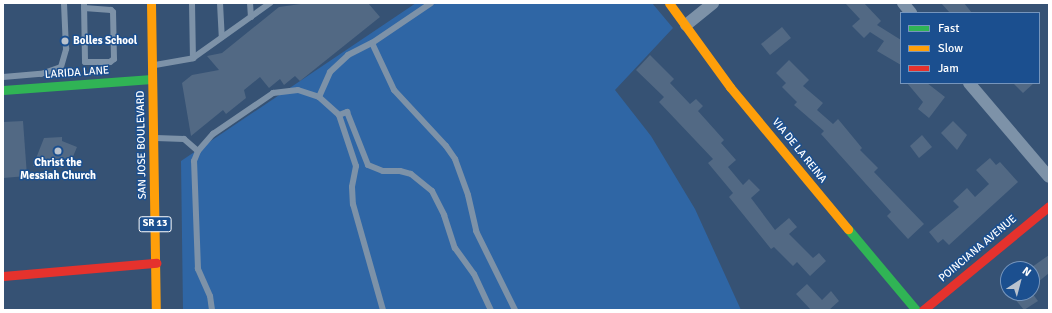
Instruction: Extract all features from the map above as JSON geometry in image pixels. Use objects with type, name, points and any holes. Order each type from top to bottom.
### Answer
[{"type":"street","name":"SAN JOSE BOULEVARD","points":[[151,3],[156,310]]},
{"type":"street","name":"VIA DE LA REINA","points":[[669,3],[730,87],[916,310]]},
{"type":"street","points":[[686,25],[713,3]]},
{"type":"street","points":[[903,3],[910,12]]},
{"type":"street","name":"LARIDA LANE","points":[[3,90],[152,80]]},
{"type":"street","points":[[970,84],[1049,177]]},
{"type":"street","name":"POINCIANA AVENUE","points":[[923,310],[1049,206]]},
{"type":"street","points":[[3,276],[156,263]]},
{"type":"lane","points":[[3,77],[41,74],[61,67],[66,49],[64,3]]},
{"type":"lane","points":[[192,3],[193,58]]},
{"type":"lane","points":[[220,3],[222,37]]},
{"type":"lane","points":[[250,3],[251,17]]},
{"type":"lane","points":[[152,66],[193,58],[270,3]]},
{"type":"lane","points":[[319,97],[330,72],[348,55],[372,43],[431,3]]},
{"type":"lane","points":[[84,5],[110,10],[113,12],[114,59],[110,62],[85,62],[84,5]]},
{"type":"lane","points":[[372,43],[394,90],[446,146],[455,159],[468,195],[476,231],[515,310]]},
{"type":"lane","points":[[212,310],[210,296],[198,269],[196,253],[194,161],[198,151],[213,134],[273,93],[298,90],[319,97],[339,115],[356,166],[352,187],[353,204],[383,310]]},
{"type":"lane","points":[[339,115],[348,112],[368,165]]},
{"type":"lane","points":[[347,139],[356,136]]},
{"type":"lane","points":[[154,138],[184,139],[198,151]]},
{"type":"lane","points":[[356,166],[368,165],[383,171],[400,171],[411,174],[432,190],[444,216],[455,248],[474,274],[490,310]]},
{"type":"shaded area","points":[[416,3],[652,3],[673,28],[615,90],[651,136],[695,209],[741,310],[183,310],[181,161]]},
{"type":"building","points":[[308,3],[368,3],[380,17],[300,81],[295,76],[284,85],[280,79],[269,88],[260,77],[244,90],[246,98],[226,114],[223,110],[191,136],[182,83],[192,75],[219,70],[207,56],[222,53],[279,7]]},
{"type":"building","points":[[845,3],[864,3],[881,21],[877,25],[900,39],[900,64],[877,51],[884,41],[870,32],[864,38],[852,26],[860,19]]},
{"type":"building","points":[[941,3],[964,3],[971,12],[949,12]]},
{"type":"building","points":[[782,27],[791,38],[770,55],[761,44]]},
{"type":"building","points":[[650,55],[674,79],[670,83],[690,104],[696,99],[703,106],[698,111],[724,140],[721,143],[736,160],[728,167],[743,185],[749,179],[760,190],[751,198],[775,230],[789,218],[797,227],[789,234],[813,258],[819,253],[826,261],[810,276],[797,262],[793,266],[774,247],[771,249],[729,197],[733,193],[708,163],[713,159],[659,102],[664,97],[636,70]]},
{"type":"building","points":[[789,60],[809,80],[803,86],[823,103],[817,110],[833,124],[838,119],[862,148],[860,150],[878,168],[874,172],[924,224],[908,239],[887,216],[891,212],[821,134],[824,131],[794,105],[797,102],[782,87],[786,83],[776,73]]},
{"type":"building","points":[[908,84],[928,84],[945,97],[929,118],[918,109],[923,102]]},
{"type":"building","points":[[1014,84],[1033,84],[1023,93]]},
{"type":"building","points":[[23,121],[27,176],[3,178],[3,122]]},
{"type":"building","points":[[953,121],[967,135],[957,150],[941,133]]},
{"type":"building","points":[[922,135],[932,147],[919,158],[910,146]]},
{"type":"building","points":[[62,137],[62,141],[77,147],[72,159],[66,160],[62,168],[53,165],[33,166],[44,138]]},
{"type":"building","points":[[990,158],[996,165],[1000,162],[1018,182],[949,245],[943,239],[938,243],[929,232],[959,207],[953,201],[967,188],[975,197],[989,184],[976,170]]},
{"type":"building","points":[[1049,255],[1049,273],[1040,280],[1040,261]]},
{"type":"building","points":[[807,284],[822,300],[831,291],[839,301],[829,310],[811,310],[796,294]]},
{"type":"building","points":[[1017,301],[1038,301],[1024,310]]},
{"type":"traffic: fast","points":[[3,90],[152,79]]},
{"type":"traffic: fast","points":[[848,229],[916,310]]},
{"type":"traffic: slow","points":[[151,3],[156,310]]},
{"type":"traffic: slow","points":[[669,3],[730,87],[848,229]]},
{"type":"traffic: jam","points":[[923,310],[1049,206]]},
{"type":"traffic: jam","points":[[3,276],[156,263]]},
{"type":"place","name":"Bolles School","points":[[65,41]]},
{"type":"place","name":"Christ the Messiah Church","points":[[58,151]]}]
